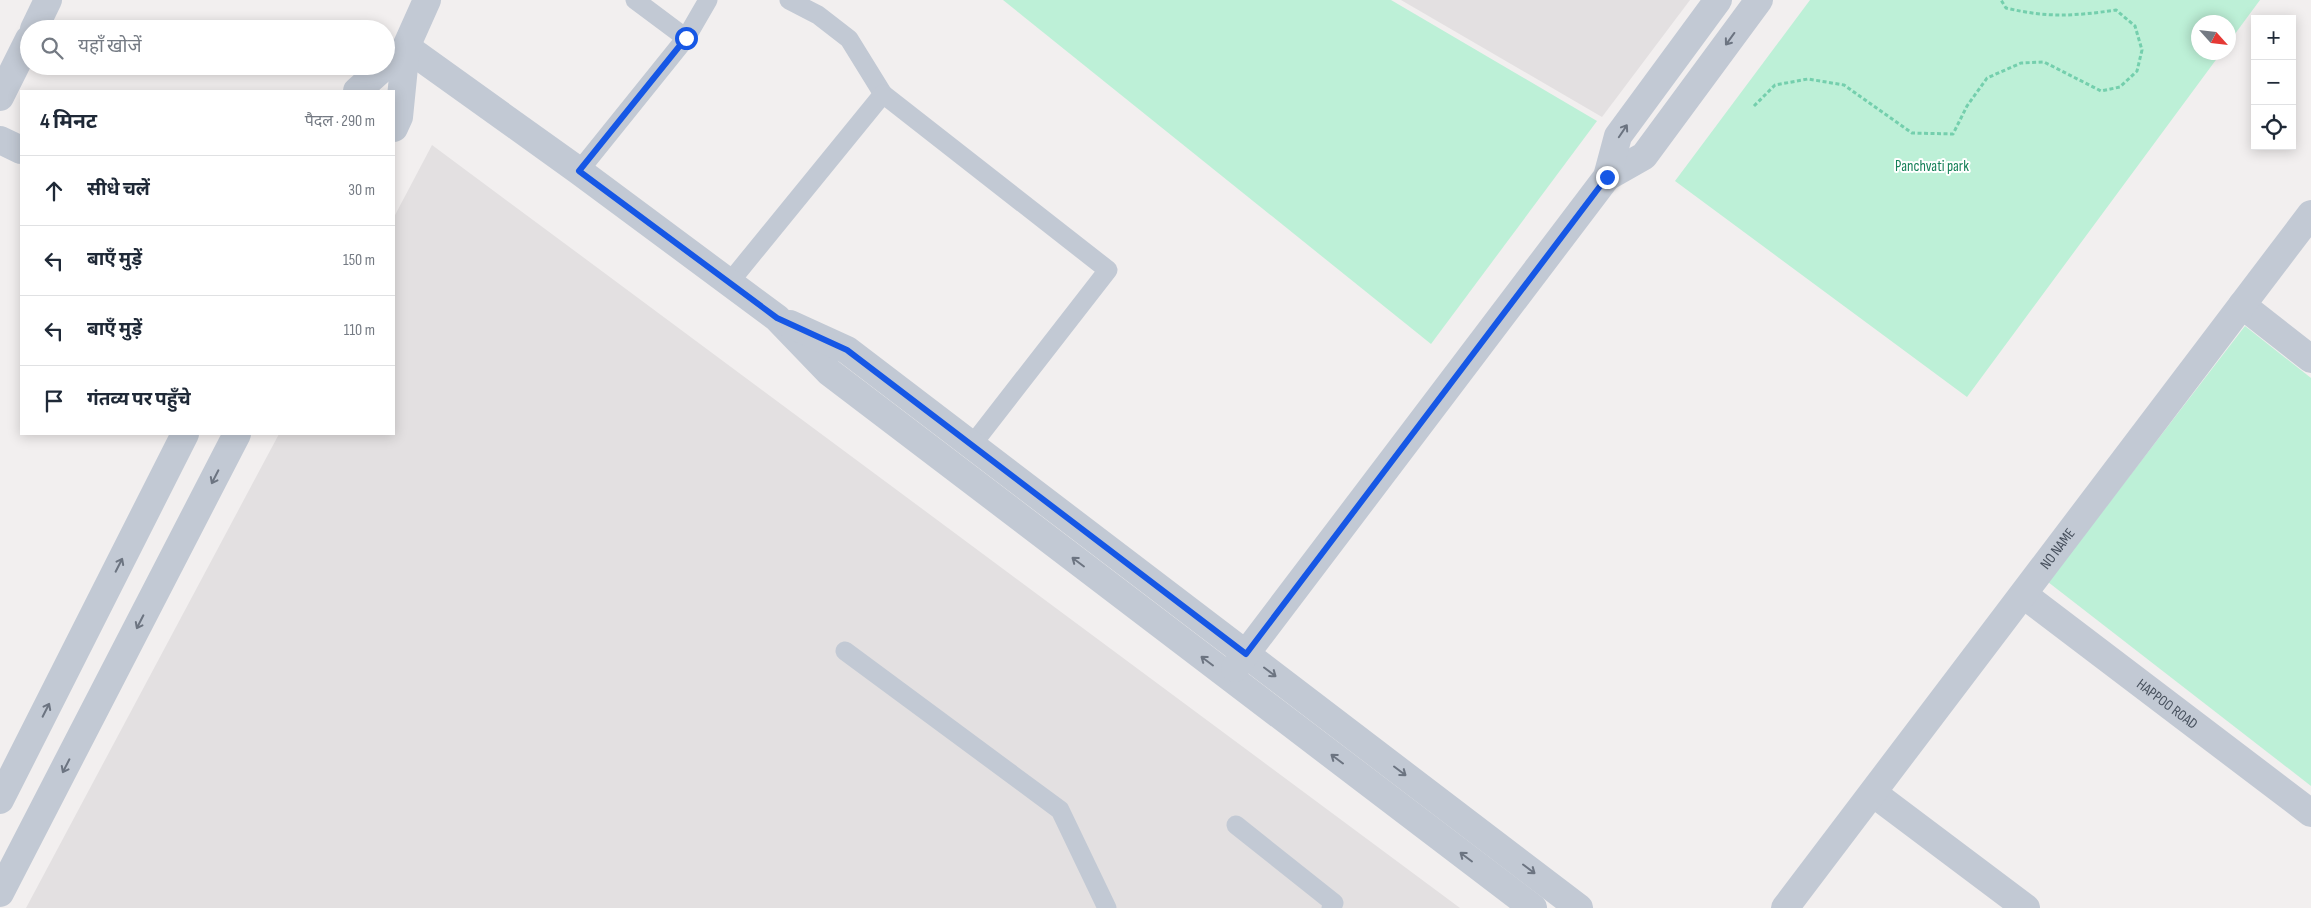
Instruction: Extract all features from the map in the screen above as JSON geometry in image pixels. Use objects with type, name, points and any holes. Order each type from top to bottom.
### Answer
[{"type":"street","points":[[38,20],[48,0]]},
{"type":"street","points":[[395,54],[427,0]]},
{"type":"street","points":[[1228,677],[1607,177],[1618,136],[1718,0]]},
{"type":"street","points":[[1607,177],[1644,156],[1759,0]]},
{"type":"street","points":[[0,97],[20,57]]},
{"type":"street","points":[[395,61],[579,171],[729,282],[777,318],[828,372],[1533,908]]},
{"type":"street","points":[[358,90],[374,75]]},
{"type":"street","points":[[394,75],[399,117],[395,126]]},
{"type":"street","points":[[0,140],[20,150]]},
{"type":"street","name":"NO NAME","points":[[1785,908],[2311,214]]},
{"type":"street","points":[[2242,305],[2311,359]]},
{"type":"street","points":[[777,318],[847,350],[1580,908]]},
{"type":"street","points":[[0,800],[184,435]]},
{"type":"street","points":[[0,893],[236,435]]},
{"type":"street","name":"HAPPOO ROAD","points":[[2024,595],[2311,813]]},
{"type":"street","points":[[1873,793],[2026,908]]},
{"type":"lane","points":[[635,0],[686,38]]},
{"type":"lane","points":[[579,171],[686,38],[708,0]]},
{"type":"lane","points":[[789,0],[818,15],[849,39],[884,94],[1108,270],[972,445]]},
{"type":"lane","points":[[729,282],[884,94]]},
{"type":"lane","points":[[845,651],[1060,810],[1107,908]]},
{"type":"lane","points":[[1236,825],[1334,903],[1331,908]]},
{"type":"path","points":[[1754,106],[1775,85],[1808,79],[1844,85],[1912,132],[1953,134],[1967,106],[1987,78],[2020,63],[2044,62],[2101,91],[2120,87],[2137,72],[2142,50],[2135,26],[2116,10],[2080,15],[2036,15],[2006,8],[2001,0]]},
{"type":"shaded area","points":[[1401,0],[1690,0],[1602,117]]},
{"type":"shaded area","points":[[432,145],[1460,908],[26,908],[278,435],[395,435],[395,215]]},
{"type":"green space","points":[[1003,0],[1391,0],[1597,121],[1431,344]]},
{"type":"green space","name":"Panchvati park","points":[[1810,0],[2260,0],[2236,33],[2236,15],[2191,15],[2191,60],[2216,60],[1967,397],[1675,181]]},
{"type":"green space","points":[[2245,326],[2311,378],[2311,786],[2048,582]]},
{"type":"route","points":[[686,38],[579,171],[777,318],[847,350],[1246,654],[1607,177]]}]
